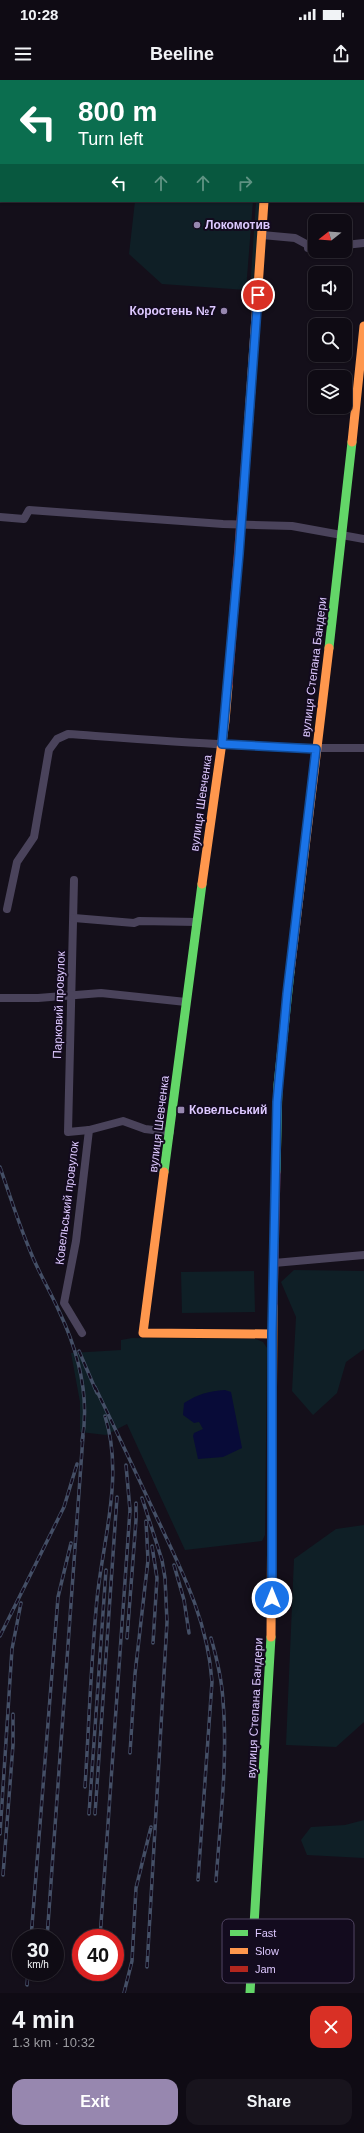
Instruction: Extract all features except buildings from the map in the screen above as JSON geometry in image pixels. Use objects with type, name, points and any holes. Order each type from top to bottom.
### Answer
[{"type":"street","name":"вулиця Шевченка","points":[[264,202],[241,524],[222,744],[186,1002],[143,1334],[272,1334]]},
{"type":"street","points":[[262,235],[295,238],[308,244]]},
{"type":"street","points":[[352,244],[364,243]]},
{"type":"street","name":"вулиця Степана Бандери","points":[[254,1919],[272,1629],[272,1334],[278,1085],[316,749],[360,394],[364,326]]},
{"type":"street","points":[[0,517],[24,518],[29,510],[292,526],[364,539]]},
{"type":"street","points":[[7,909],[17,862],[34,837],[49,750],[57,739],[68,734],[316,749],[364,748]]},
{"type":"street","name":"Парковий провулок","points":[[74,880],[72,995],[69,1021],[68,1132],[89,1130]]},
{"type":"street","points":[[74,918],[134,923],[139,921],[197,922]]},
{"type":"street","points":[[0,998],[38,998],[101,993],[186,1002]]},
{"type":"street","name":"Ковельський провулок","points":[[82,1333],[71,1317],[64,1303],[77,1234],[89,1130],[123,1121],[145,1129],[170,1132]]},
{"type":"street","points":[[274,1264],[364,1255]]},
{"type":"street","name":"вулиця Степана Бандери","points":[[250,1993],[251,1983]]},
{"type":"shaded area","name":"Локомотив","points":[[135,202],[253,202],[246,290],[162,284],[129,254]]},
{"type":"shaded area","points":[[256,202],[260,202],[253,290],[250,290]]},
{"type":"shaded area","points":[[294,1270],[364,1271],[364,1349],[346,1362],[337,1393],[313,1415],[292,1391],[296,1317],[281,1282]]},
{"type":"shaded area","points":[[254,1271],[255,1312],[182,1313],[181,1272]]},
{"type":"shaded area","points":[[132,1338],[256,1339],[263,1342],[267,1348],[265,1535],[262,1541],[185,1550],[127,1424],[106,1435],[80,1432],[80,1402],[71,1353],[121,1350],[121,1340]]},
{"type":"shaded area","points":[[225,1390],[231,1392],[242,1448],[223,1457],[198,1459],[193,1436],[194,1433],[203,1429],[199,1422],[194,1423],[183,1415],[184,1403],[194,1397],[214,1391]]},
{"type":"shaded area","points":[[364,1525],[364,1722],[336,1747],[286,1745],[294,1559],[336,1529]]},
{"type":"shaded area","points":[[364,1820],[364,1858],[307,1855],[301,1840],[311,1827],[345,1825]]},
{"type":"railway","points":[[0,1167],[37,1268],[66,1326],[77,1358],[83,1391],[84,1424],[82,1441]]},
{"type":"railway","points":[[79,1351],[97,1393]]},
{"type":"railway","points":[[95,1387],[184,1577],[199,1617],[210,1660],[212,1682],[198,1880]]},
{"type":"railway","points":[[85,1787],[97,1599],[112,1484],[113,1461],[105,1416]]},
{"type":"railway","points":[[48,1929],[83,1436]]},
{"type":"railway","points":[[0,1636],[64,1507],[77,1464]]},
{"type":"railway","points":[[101,1929],[130,1510],[126,1465]]},
{"type":"railway","points":[[95,1814],[117,1497]]},
{"type":"railway","points":[[142,1498],[162,1560],[165,1578],[167,1622],[147,1967]]},
{"type":"railway","points":[[127,1638],[136,1503]]},
{"type":"railway","points":[[130,1753],[135,1674],[148,1560],[146,1521]]},
{"type":"railway","points":[[32,1929],[58,1597],[71,1543]]},
{"type":"railway","points":[[152,1546],[157,1578],[153,1643]]},
{"type":"railway","points":[[174,1565],[184,1600],[189,1633]]},
{"type":"railway","points":[[89,1814],[106,1570]]},
{"type":"railway","points":[[0,1834],[12,1649],[21,1603]]},
{"type":"railway","points":[[211,1638],[220,1677],[225,1746],[216,1881]]},
{"type":"railway","points":[[3,1875],[13,1745],[13,1714]]},
{"type":"railway","points":[[124,1993],[132,1961],[136,1888],[151,1827]]},
{"type":"railway","points":[[27,1981],[27,1985]]},
{"type":"traffic: fast","points":[[329,648],[352,442]]},
{"type":"traffic: fast","points":[[164,1172],[202,884]]},
{"type":"traffic: fast","points":[[276,1172],[278,1085],[290,972]]},
{"type":"traffic: fast","points":[[254,1919],[271,1637]]},
{"type":"traffic: fast","points":[[250,1993],[251,1983]]},
{"type":"traffic: slow","points":[[248,431],[264,202]]},
{"type":"traffic: slow","points":[[352,442],[364,326]]},
{"type":"traffic: slow","points":[[290,972],[329,648]]},
{"type":"traffic: slow","points":[[202,884],[225,721],[228,686]]},
{"type":"traffic: slow","points":[[164,1172],[143,1333],[272,1334]]},
{"type":"traffic: slow","points":[[271,1637],[273,1306]]},
{"type":"traffic: jam","points":[[228,686],[248,431]]},
{"type":"traffic: jam","points":[[273,1306],[276,1172]]},
{"type":"place","name":"Локомотив","points":[[197,225]]},
{"type":"place","name":"Коростень №7","points":[[224,311]]},
{"type":"place","name":"Ковельський","points":[[181,1110]]},
{"type":"route","points":[[258,295],[239,554],[222,744],[316,749],[287,994],[277,1102],[272,1334],[272,1598]]}]
